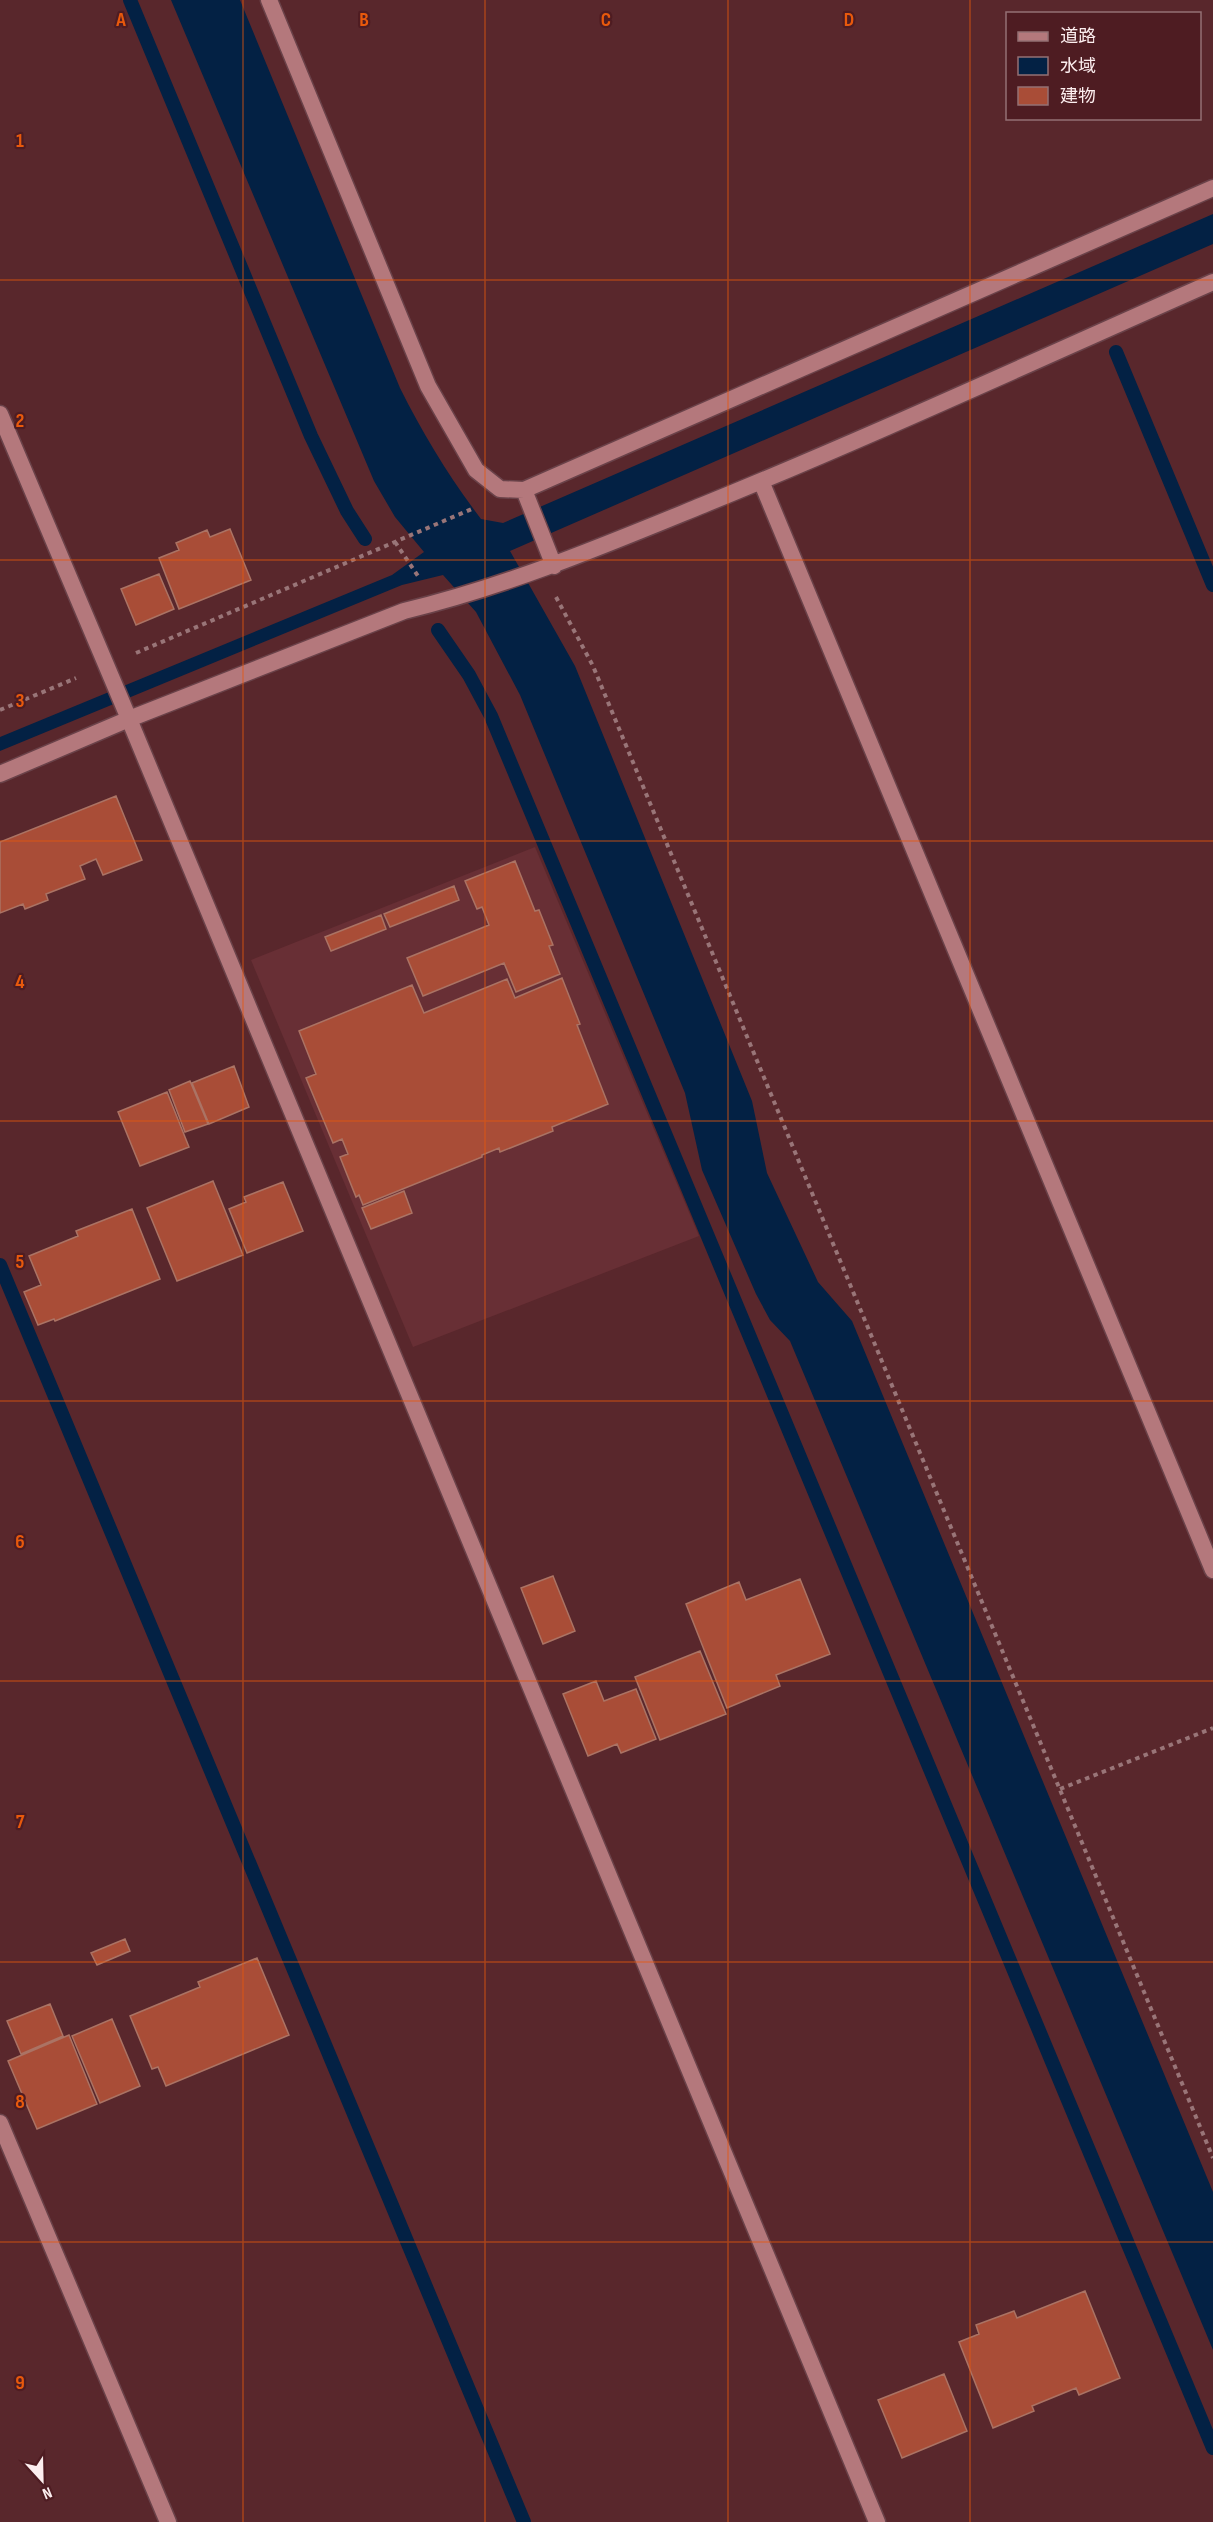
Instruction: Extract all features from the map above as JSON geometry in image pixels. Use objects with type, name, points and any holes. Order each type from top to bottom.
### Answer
[{"type":"street","points":[[269,0],[428,386],[476,470],[501,489],[526,495],[1213,188]]},
{"type":"street","points":[[0,774],[129,719],[404,610],[446,601],[544,566],[761,481],[1213,282]]},
{"type":"street","points":[[0,414],[129,719],[877,2522]]},
{"type":"street","points":[[761,481],[1213,1570]]},
{"type":"street","points":[[526,495],[544,566]]},
{"type":"street","points":[[0,2123],[168,2522]]},
{"type":"path","points":[[0,710],[109,672],[405,537],[477,507]]},
{"type":"path","points":[[395,542],[405,557]]},
{"type":"path","points":[[544,566],[593,666],[1213,2158]]},
{"type":"path","points":[[1060,1789],[1213,1728]]},
{"type":"shaded area","points":[[535,847],[699,1236],[413,1347],[251,960]]},
{"type":"water","points":[[171,0],[240,0],[400,388],[437,455],[481,519],[503,523],[1213,214],[1213,244],[510,551],[575,666],[752,1101],[767,1173],[818,1282],[852,1321],[1213,2192],[1213,2350],[790,1341],[770,1320],[756,1294],[702,1170],[685,1093],[520,695],[476,612],[443,575],[402,585],[0,751],[0,737],[392,575],[424,552],[395,517],[374,481]]},
{"type":"building","points":[[230,529],[251,580],[179,609],[159,558],[179,550],[176,543],[207,530],[210,537]]},
{"type":"building","points":[[159,574],[174,609],[136,625],[121,589]]},
{"type":"building","points":[[116,796],[142,860],[103,875],[96,859],[80,866],[85,879],[46,894],[48,900],[25,909],[23,904],[0,913],[0,842]]},
{"type":"building","points":[[515,861],[535,911],[539,910],[553,945],[549,946],[560,974],[516,992],[504,963],[423,996],[407,958],[489,925],[482,907],[477,909],[465,881]]},
{"type":"building","points":[[454,886],[459,900],[390,927],[384,914]]},
{"type":"building","points":[[381,915],[386,929],[331,951],[325,937]]},
{"type":"building","points":[[562,978],[580,1024],[577,1025],[608,1104],[552,1127],[553,1131],[500,1152],[499,1148],[363,1205],[359,1195],[356,1197],[340,1157],[348,1154],[342,1139],[333,1143],[306,1078],[316,1074],[299,1031],[412,985],[424,1013],[507,979],[515,998]]},
{"type":"building","points":[[234,1066],[249,1107],[209,1124],[192,1083]]},
{"type":"building","points":[[190,1081],[208,1124],[185,1132],[169,1090]]},
{"type":"building","points":[[167,1092],[189,1147],[140,1166],[118,1112]]},
{"type":"building","points":[[213,1181],[243,1255],[177,1281],[147,1208]]},
{"type":"building","points":[[283,1182],[303,1231],[247,1253],[229,1209],[246,1202],[244,1197]]},
{"type":"building","points":[[404,1191],[412,1213],[371,1229],[362,1208]]},
{"type":"building","points":[[132,1209],[160,1279],[55,1321],[54,1319],[38,1325],[24,1292],[41,1285],[29,1256],[78,1236],[76,1231]]},
{"type":"building","points":[[553,1576],[575,1631],[543,1644],[521,1588]]},
{"type":"building","points":[[800,1579],[830,1654],[776,1675],[780,1686],[727,1708],[686,1604],[739,1582],[746,1600]]},
{"type":"building","points":[[700,1651],[726,1714],[660,1740],[635,1677]]},
{"type":"building","points":[[596,1681],[604,1701],[636,1689],[656,1739],[621,1753],[617,1744],[588,1756],[563,1694]]},
{"type":"building","points":[[125,1939],[130,1951],[97,1965],[91,1953]]},
{"type":"building","points":[[257,1958],[289,2035],[166,2086],[158,2067],[152,2069],[130,2016],[200,1987],[198,1982]]},
{"type":"building","points":[[50,2004],[63,2036],[21,2054],[7,2021]]},
{"type":"building","points":[[112,2019],[140,2086],[100,2103],[72,2036]]},
{"type":"building","points":[[69,2035],[97,2104],[37,2129],[8,2061]]},
{"type":"building","points":[[1085,2291],[1120,2378],[1079,2395],[1076,2388],[1032,2406],[1034,2411],[993,2428],[959,2342],[979,2334],[976,2325],[1014,2311],[1017,2318]]},
{"type":"building","points":[[944,2374],[967,2431],[902,2458],[878,2400]]},
{"type":"waterway","points":[[130,0],[311,436],[347,511],[365,539]]},
{"type":"waterway","points":[[1116,352],[1213,585]]},
{"type":"waterway","points":[[438,630],[469,675],[491,716],[1213,2448]]},
{"type":"waterway","points":[[0,1265],[524,2522]]}]
